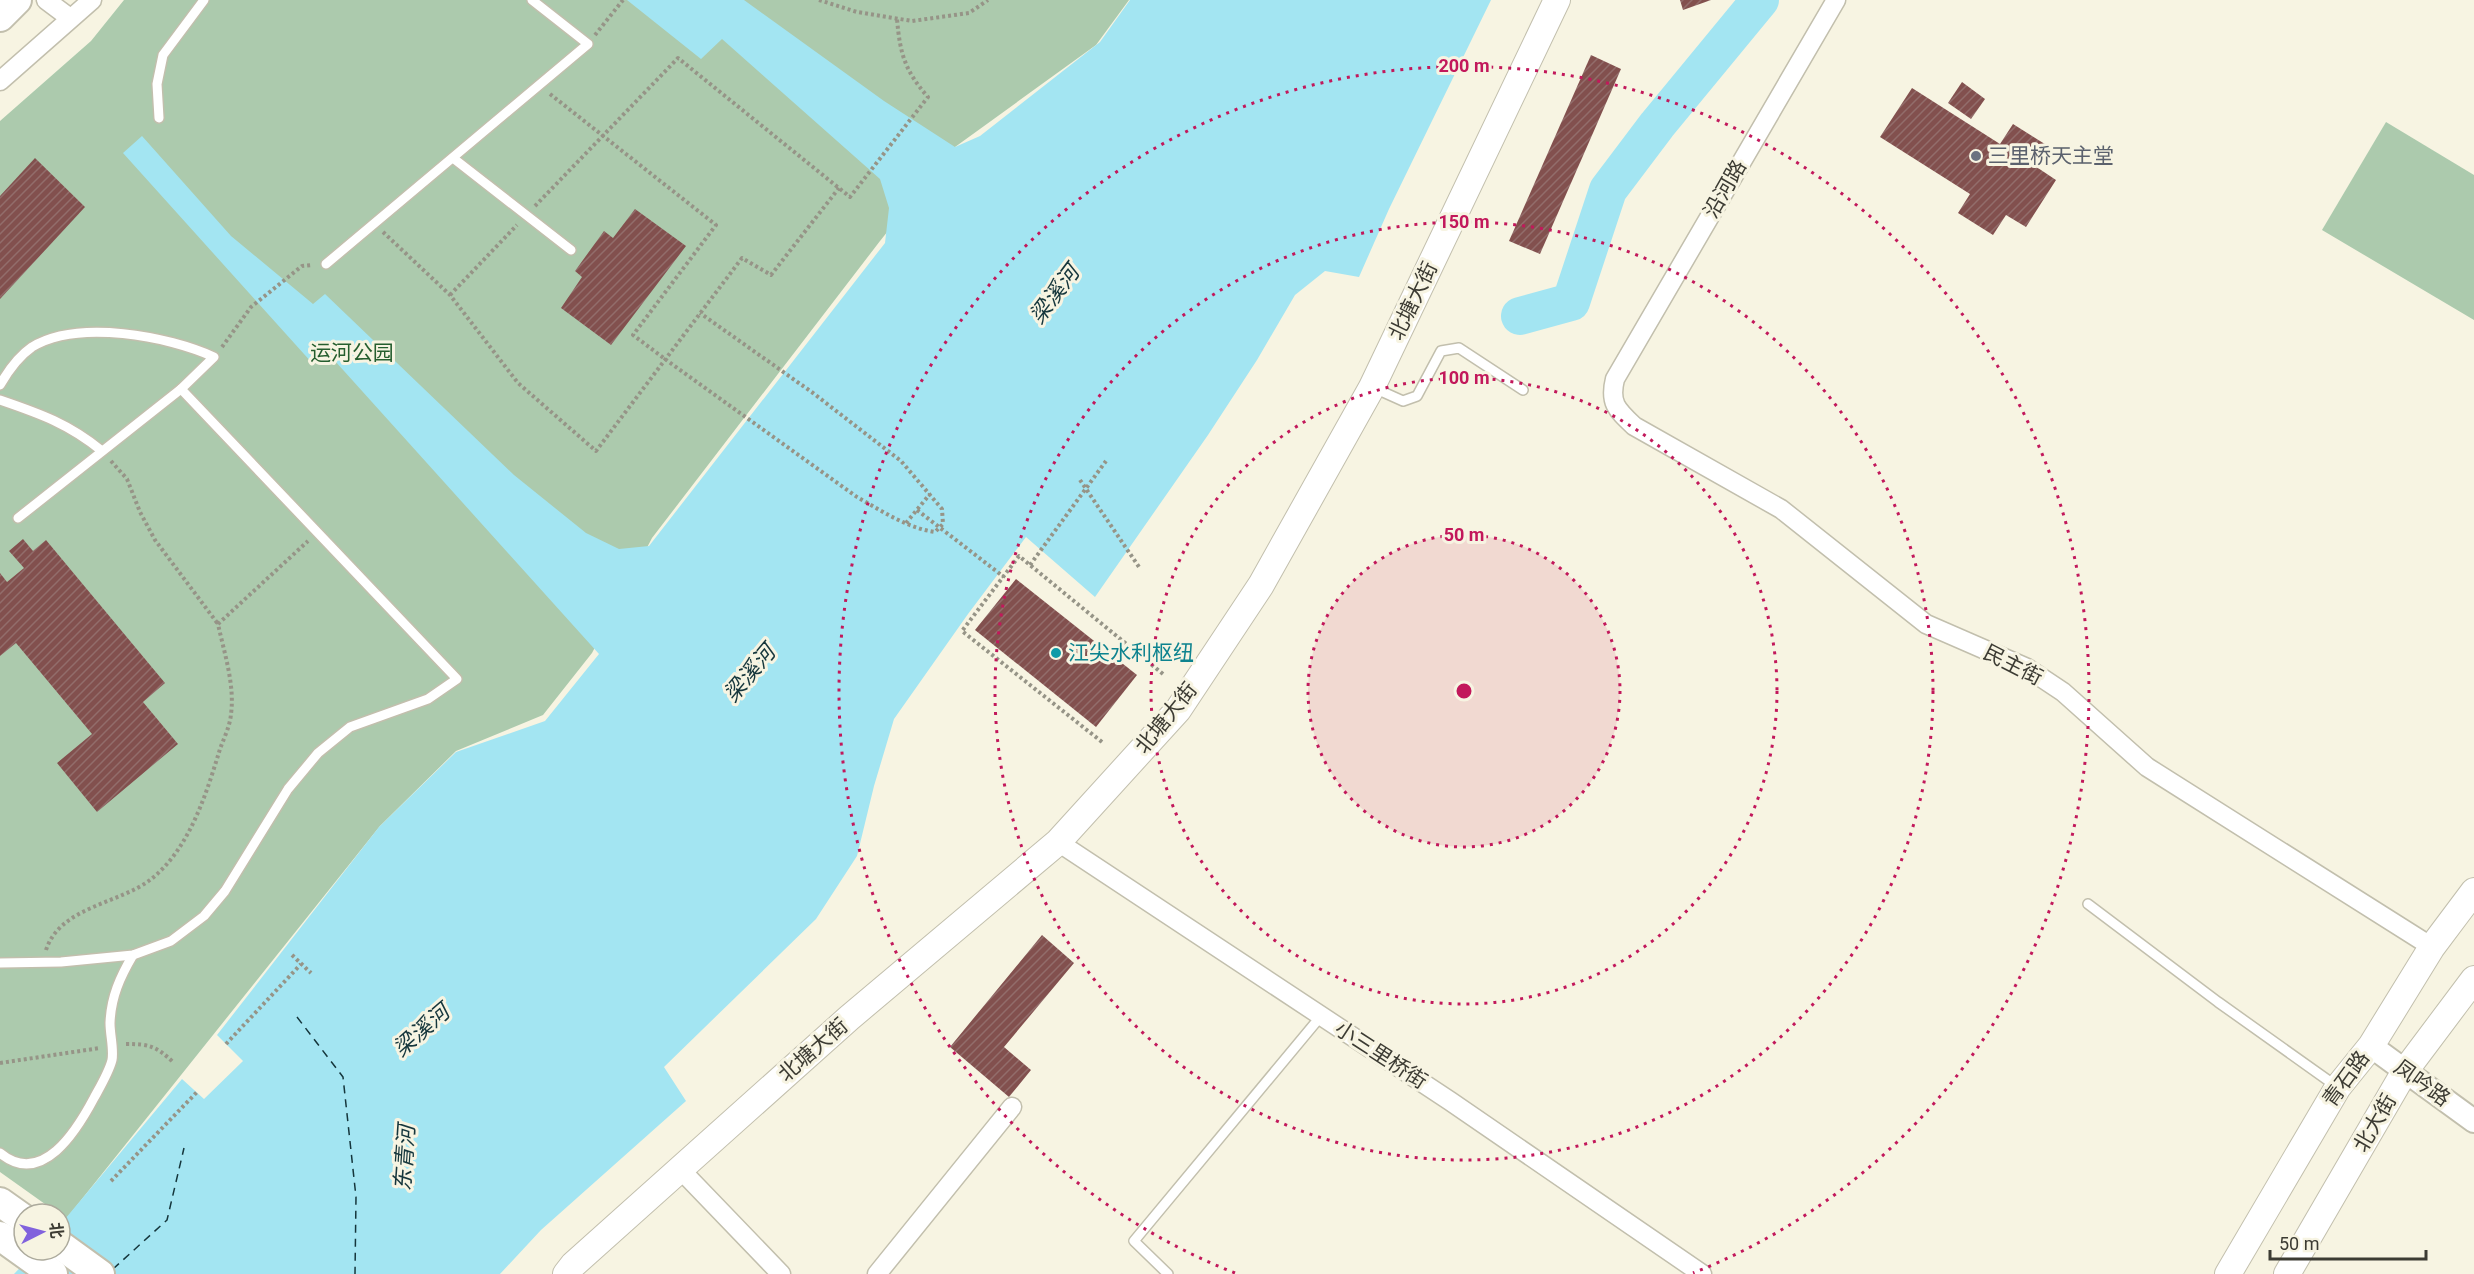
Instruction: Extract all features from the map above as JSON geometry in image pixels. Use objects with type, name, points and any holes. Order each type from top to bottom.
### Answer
[{"type":"main road","points":[[0,17],[16,0]]},
{"type":"main road","name":"北塘大街","points":[[566,1274],[679,1168],[849,1018],[1058,842],[1178,710],[1261,585],[1372,387],[1557,0]]},
{"type":"main road","name":"青石路","points":[[2228,1274],[2338,1087],[2371,1046],[2432,947],[2474,891]]},
{"type":"main road","name":"北大街","points":[[2288,1274],[2405,1071],[2474,979]]},
{"type":"main road","points":[[0,1236],[53,1274]]},
{"type":"main road","points":[[72,1254],[100,1274]]},
{"type":"street","points":[[46,0],[70,18]]},
{"type":"street","points":[[0,81],[92,0]]},
{"type":"street","name":"沿河路","points":[[1616,379],[1836,0]]},
{"type":"street","name":"民主街","points":[[1616,379],[1612,392],[1617,410],[1634,426],[1781,509],[1926,624],[2036,674],[2063,692],[2147,767],[2432,947]]},
{"type":"street","name":"小三里桥街","points":[[1058,842],[1450,1101],[1701,1274]]},
{"type":"street","name":"凤吟路","points":[[2371,1046],[2474,1121]]},
{"type":"street","points":[[877,1274],[1012,1107]]},
{"type":"street","points":[[679,1168],[781,1274]]},
{"type":"lane","points":[[159,118],[157,84],[163,55],[204,0]]},
{"type":"lane","points":[[326,264],[588,44],[532,0]]},
{"type":"lane","points":[[453,158],[571,250]]},
{"type":"lane","points":[[0,385],[8,370],[31,348],[59,335],[88,332],[146,337],[191,346],[214,357],[181,389],[18,518]]},
{"type":"lane","points":[[1372,387],[1403,401],[1417,396],[1441,351],[1459,348],[1522,390]]},
{"type":"lane","points":[[0,963],[133,955],[171,941],[204,916],[225,891],[288,789],[318,753],[350,727],[428,699],[457,679],[181,389]]},
{"type":"lane","points":[[0,400],[46,416],[80,433],[102,451]]},
{"type":"lane","points":[[2088,904],[2218,1002],[2338,1087]]},
{"type":"lane","points":[[0,1153],[8,1160],[32,1165],[56,1153],[79,1125],[101,1086],[112,1060],[110,1021],[116,984],[133,955]]},
{"type":"lane","points":[[1168,1274],[1134,1241],[1321,1016]]},
{"type":"path","points":[[819,0],[857,12],[912,21],[969,14],[988,0]]},
{"type":"path","points":[[588,44],[621,1]]},
{"type":"path","points":[[450,296],[678,58],[850,197],[928,97],[910,77],[899,44],[897,19]]},
{"type":"path","points":[[539,86],[716,225],[633,335],[848,490],[906,523],[935,532],[943,525],[942,509],[901,460],[813,393],[700,313]]},
{"type":"path","points":[[374,224],[450,296],[518,383],[596,451],[742,258],[771,275],[838,188]]},
{"type":"path","points":[[214,357],[251,308],[302,266]]},
{"type":"path","points":[[42,962],[49,941],[64,924],[150,880],[176,852],[196,818],[231,715],[231,690],[218,624],[155,540],[140,512],[128,479],[102,451]]},
{"type":"path","points":[[1030,565],[1106,461]]},
{"type":"path","points":[[1080,480],[1139,567]]},
{"type":"path","points":[[906,523],[930,494]]},
{"type":"path","points":[[917,510],[1004,577]]},
{"type":"path","points":[[218,624],[317,532]]},
{"type":"path","points":[[1102,742],[962,631],[1019,556],[1163,674]]},
{"type":"path","points":[[292,955],[310,973]]},
{"type":"path","points":[[226,1044],[301,964]]},
{"type":"path","points":[[0,1063],[111,1046],[146,1044],[162,1052],[173,1062]]},
{"type":"path","points":[[111,1181],[197,1092]]},
{"type":"green space","name":"运河公园","points":[[124,0],[1129,0],[1096,45],[955,147],[652,538],[592,653],[543,715],[456,751],[380,826],[72,1211],[72,1202],[42,1202],[0,1172],[0,121],[91,41]]},
{"type":"green space","points":[[2386,122],[2474,175],[2474,320],[2322,230]]},
{"type":"water","points":[[627,0],[744,0],[884,101],[955,147],[980,136],[1100,42],[1130,0],[1491,0],[1389,209],[1359,277],[1325,271],[1295,295],[1257,360],[1208,435],[1095,597],[1026,537],[894,719],[874,786],[857,856],[816,919],[664,1067],[686,1101],[541,1230],[500,1274],[14,1274],[26,1262],[72,1262],[72,1211],[182,1079],[204,1099],[243,1061],[217,1035],[379,827],[456,752],[545,721],[599,654],[326,351],[313,364],[123,153],[142,136],[231,236],[313,304],[325,294],[514,475],[586,533],[619,549],[649,546],[885,243],[889,208],[880,179],[722,39],[701,59]]},
{"type":"building","points":[[1680,0],[1711,0],[1683,10]]},
{"type":"building","points":[[1591,55],[1621,69],[1540,254],[1509,241]]},
{"type":"building","points":[[1962,82],[1985,99],[1971,119],[1948,103]]},
{"type":"building","name":"三里桥天主堂","points":[[1912,88],[2000,144],[2013,124],[2048,146],[2035,166],[2056,180],[2026,227],[2006,215],[1993,235],[1958,213],[1970,194],[1880,137]]},
{"type":"building","points":[[35,158],[85,207],[0,299],[0,196]]},
{"type":"building","points":[[635,209],[686,246],[611,345],[561,308],[582,277],[575,271],[604,231],[613,238]]},
{"type":"building","points":[[23,539],[33,551],[46,540],[165,683],[143,702],[178,744],[97,812],[57,763],[92,734],[16,643],[0,656],[0,573],[7,582],[24,568],[9,551]]},
{"type":"building","name":"江尖水利枢纽","points":[[1016,579],[1137,675],[1096,727],[975,630]]},
{"type":"building","points":[[1042,935],[1074,963],[1004,1047],[1031,1070],[1009,1097],[950,1047]]},
{"type":"waterway","points":[[1520,316],[1571,302],[1608,190],[1657,125],[1760,0]]},
{"type":"ferry route","points":[[297,1017],[343,1077],[356,1197],[355,1274]]},
{"type":"ferry route","points":[[113,1269],[167,1220],[184,1148]]},
{"type":"place","name":"三里桥天主堂","points":[[1976,156]]},
{"type":"place","name":"江尖水利枢纽","points":[[1056,653]]},
{"type":"water label","name":"梁溪河","points":[[1054,294]]},
{"type":"water label","name":"梁溪河","points":[[749,673]]},
{"type":"water label","name":"梁溪河","points":[[421,1030]]},
{"type":"water label","name":"东青河","points":[[404,1158]]}]
